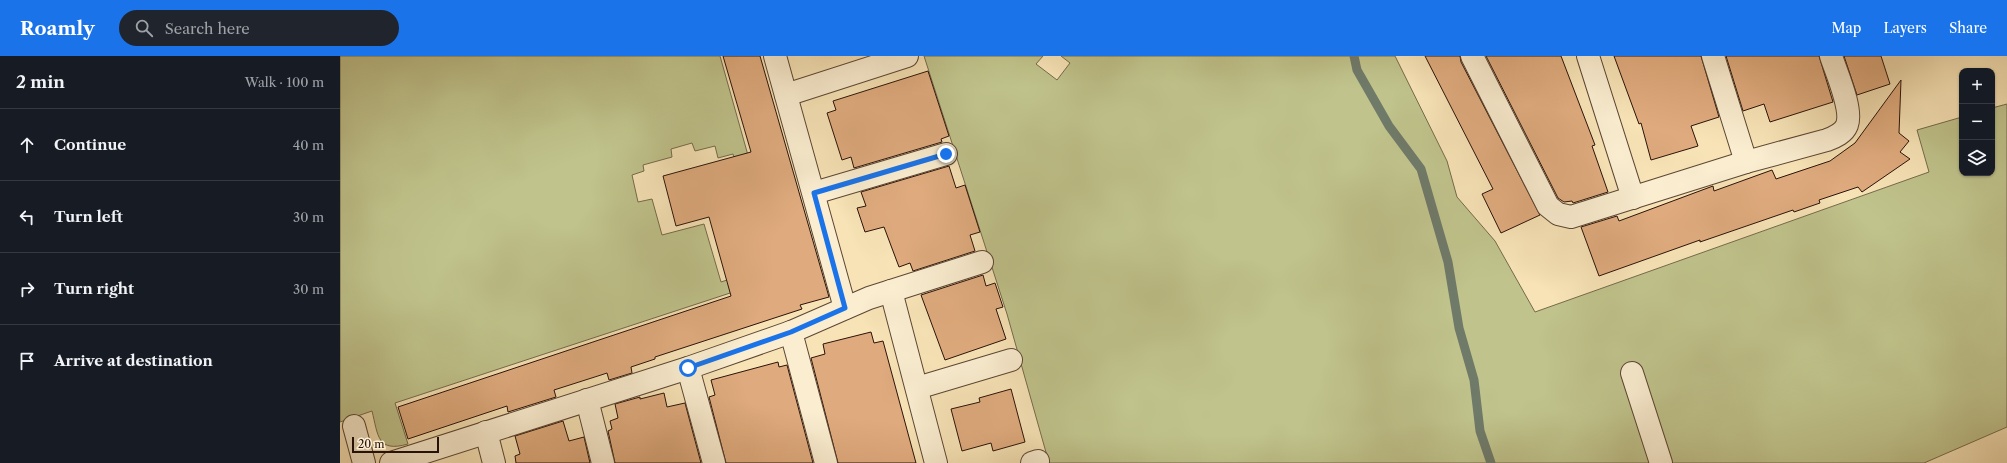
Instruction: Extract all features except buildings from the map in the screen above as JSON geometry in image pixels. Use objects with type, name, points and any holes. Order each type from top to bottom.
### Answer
[{"type":"street","points":[[775,56],[845,308]]},
{"type":"street","points":[[786,95],[869,62],[906,56]]},
{"type":"street","points":[[1472,56],[1548,206],[1558,214],[1571,217],[1746,162],[1827,140],[1839,135],[1847,126],[1848,115],[1847,107],[1831,56]]},
{"type":"street","points":[[1588,56],[1633,198]]},
{"type":"street","points":[[1713,56],[1746,162]]},
{"type":"street","points":[[814,193],[946,154]]},
{"type":"street","points":[[391,463],[688,368],[791,332],[845,308],[891,291],[982,262]]},
{"type":"street","points":[[891,291],[936,463]]},
{"type":"street","points":[[791,332],[826,463]]},
{"type":"street","points":[[917,388],[1011,360]]},
{"type":"street","points":[[688,368],[714,463]]},
{"type":"street","points":[[1632,373],[1662,463]]},
{"type":"street","points":[[587,400],[603,463]]},
{"type":"street","points":[[354,426],[364,463]]},
{"type":"street","points":[[486,432],[494,463]]},
{"type":"green space","points":[[340,56],[720,56],[782,276],[395,403],[408,444],[390,446],[385,444],[378,434],[372,411],[340,422]],"holes":[[[692,143],[695,151],[715,146],[718,158],[733,154],[763,268],[721,282],[704,224],[662,235],[652,199],[638,202],[632,175],[644,171],[643,165],[672,157],[671,149]]]},
{"type":"green space","points":[[924,56],[1043,56],[1036,64],[1057,80],[1070,63],[1061,56],[1395,56],[1447,161],[1457,197],[1495,241],[1535,312],[1929,172],[1917,130],[1959,118],[1959,176],[1995,176],[1995,107],[2007,104],[2007,427],[1924,463],[1049,463],[1007,314]]},
{"type":"waterway","points":[[1354,56],[1357,70],[1389,126],[1421,169],[1448,262],[1459,328],[1474,380],[1480,431],[1491,463]]},
{"type":"route","points":[[688,368],[807,326],[845,308],[814,193],[946,154]]}]
